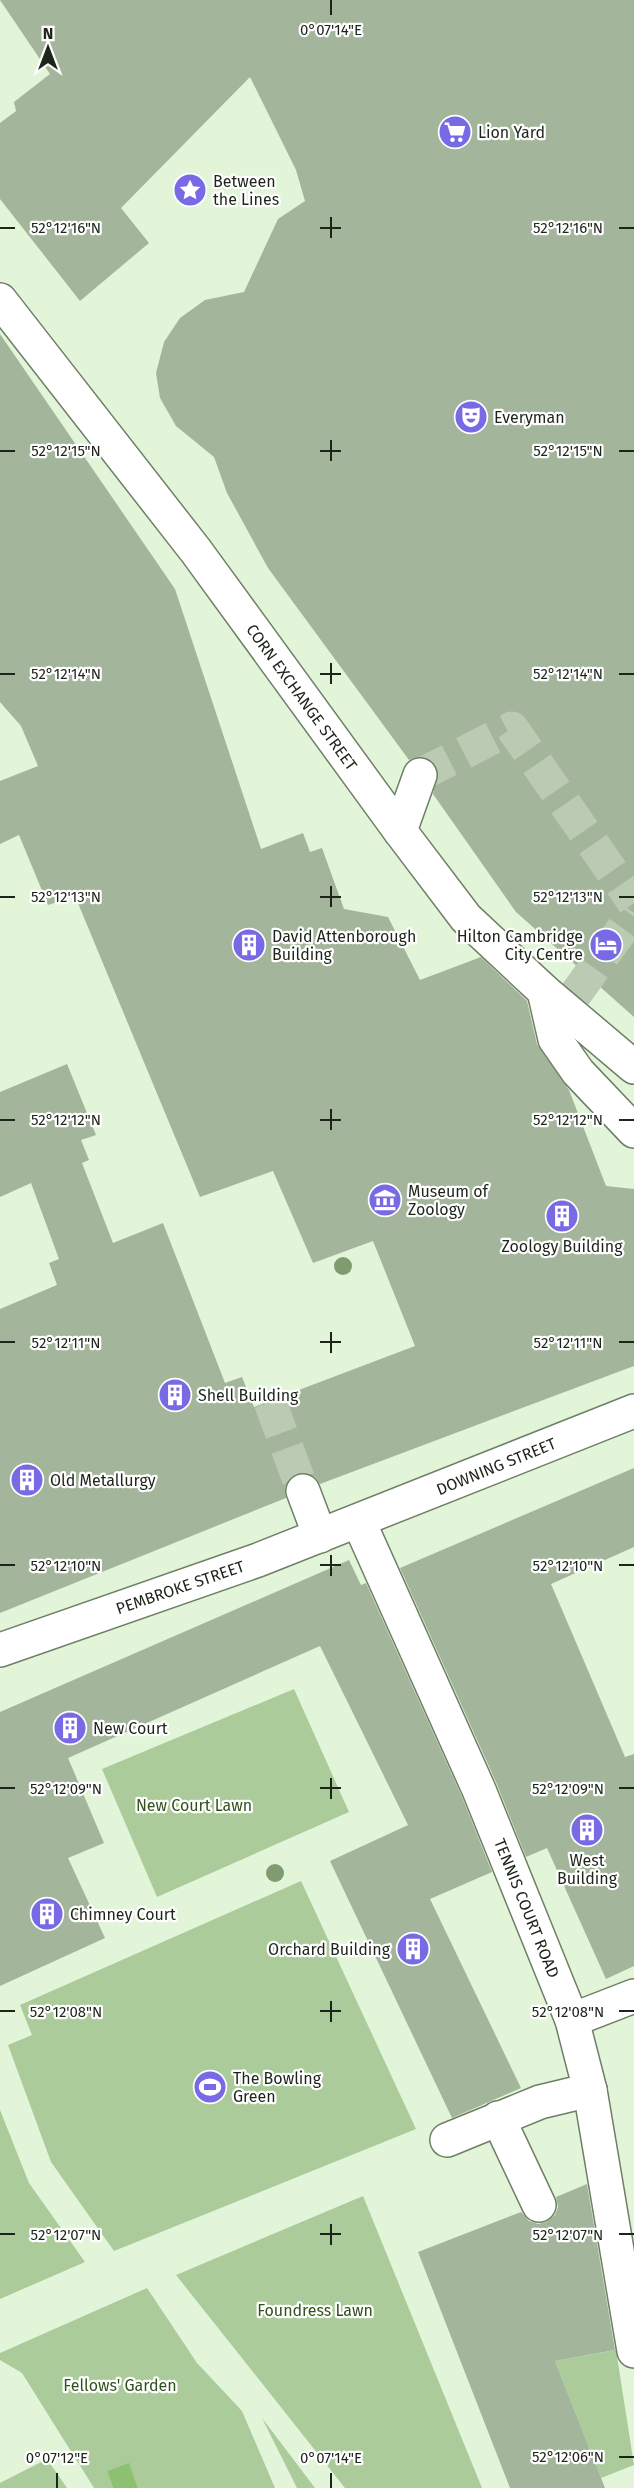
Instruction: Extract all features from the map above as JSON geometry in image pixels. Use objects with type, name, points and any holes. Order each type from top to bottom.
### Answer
[{"type":"street","name":"CORN EXCHANGE STREET","points":[[0,300],[196,551],[466,918],[558,996],[634,1067]]},
{"type":"street","points":[[400,831],[420,776]]},
{"type":"street","points":[[634,1044],[558,996],[555,1039],[578,1072],[634,1131]]},
{"type":"street","name":"DOWNING STREET","points":[[359,1522],[634,1411]]},
{"type":"street","points":[[303,1491],[320,1536]]},
{"type":"street","name":"PEMBROKE STREET","points":[[0,1650],[258,1560],[359,1522]]},
{"type":"street","name":"TENNIS COURT ROAD","points":[[359,1522],[479,1790],[572,2020],[581,2092],[634,2351]]},
{"type":"street","points":[[572,2020],[634,1996]]},
{"type":"street","points":[[447,2140],[540,2102],[581,2092]]},
{"type":"street","points":[[498,2118],[539,2205]]},
{"type":"green space","name":"New Court Lawn","points":[[294,1689],[349,1812],[157,1897],[102,1769]]},
{"type":"green space","name":"The Bowling Green","points":[[301,1881],[416,2129],[114,2251],[51,2162],[8,2045],[32,2035],[20,2005]]},
{"type":"green space","points":[[0,2110],[29,2183],[85,2262],[0,2299]]},
{"type":"green space","name":"Foundress Lawn","points":[[363,2196],[482,2488],[345,2488],[176,2275]]},
{"type":"green space","name":"Fellows' Garden","points":[[147,2288],[197,2363],[242,2411],[275,2488],[138,2488],[129,2464],[107,2471],[113,2488],[94,2488],[22,2373],[0,2360],[0,2353]]},
{"type":"green space","points":[[616,2350],[634,2465],[601,2478],[555,2361]]},
{"type":"green space","points":[[262,2418],[315,2488],[297,2488]]},
{"type":"green space","points":[[47,2459],[67,2488],[0,2488],[0,2483]]},
{"type":"shaded area","points":[[129,2463],[138,2488],[113,2488],[107,2471]]},
{"type":"building","points":[[0,0],[634,0],[634,1017],[516,912],[433,794],[438,772],[435,763],[426,757],[409,760],[268,568],[227,493],[214,457],[176,426],[160,398],[156,373],[164,342],[180,318],[205,300],[244,292],[278,219],[305,201],[296,170],[250,77],[121,208],[149,243],[80,301],[0,199],[0,123],[16,111],[14,102],[50,74]]},
{"type":"building","points":[[0,334],[175,589],[261,849],[303,833],[310,852],[322,848],[344,909],[388,917],[420,980],[481,957],[527,1001],[537,1044],[569,1090],[606,1186],[634,1189],[634,1366],[320,1484],[315,1477],[307,1473],[296,1474],[289,1479],[285,1487],[286,1498],[0,1613],[0,1309],[57,1285],[49,1263],[59,1259],[31,1183],[0,1197],[0,1092],[67,1064],[96,1135],[81,1140],[89,1160],[82,1163],[113,1243],[163,1223],[225,1383],[242,1377],[254,1407],[415,1346],[373,1241],[313,1263],[273,1171],[200,1197],[75,896],[48,905],[19,835],[0,844],[0,781],[38,766],[21,726],[0,702]]},
{"type":"building","points":[[634,1468],[634,1547],[551,1584],[625,1757],[634,1754],[634,1966],[606,1979],[547,1848],[526,1857],[496,1782],[400,1568]]},
{"type":"building","points":[[349,1560],[361,1585],[366,1583],[462,1797],[492,1872],[430,1899],[521,2088],[452,2118],[330,1861],[408,1825],[320,1646],[68,1758],[104,1843],[68,1858],[105,1938],[0,1986],[0,1712]]},
{"type":"building","points":[[587,2184],[615,2350],[555,2361],[605,2488],[510,2488],[418,2252],[521,2212],[529,2221],[538,2224],[546,2222],[555,2215],[558,2207],[556,2197]]},
{"type":"tunnel","points":[[420,775],[512,728],[634,903]]},
{"type":"tunnel","points":[[575,995],[634,913]]},
{"type":"tunnel","points":[[270,1402],[303,1491]]},
{"type":"place","name":"Lion Yard","points":[[455,132]]},
{"type":"place","name":"Between the Lines","points":[[190,190]]},
{"type":"place","name":"Everyman","points":[[471,417]]},
{"type":"place","name":"David Attenborough Building","points":[[249,945]]},
{"type":"place","name":"Hilton Cambridge City Centre","points":[[606,945]]},
{"type":"place","name":"Museum of Zoology","points":[[385,1200]]},
{"type":"place","name":"Zoology Building","points":[[562,1216]]},
{"type":"place","name":"Shell Building","points":[[175,1395]]},
{"type":"place","name":"Old Metallurgy","points":[[27,1480]]},
{"type":"place","name":"New Court","points":[[70,1728]]},
{"type":"place","name":"West Building","points":[[587,1830]]},
{"type":"place","name":"Chimney Court","points":[[47,1914]]},
{"type":"place","name":"Orchard Building","points":[[413,1949]]},
{"type":"place","name":"The Bowling Green","points":[[210,2087]]}]
